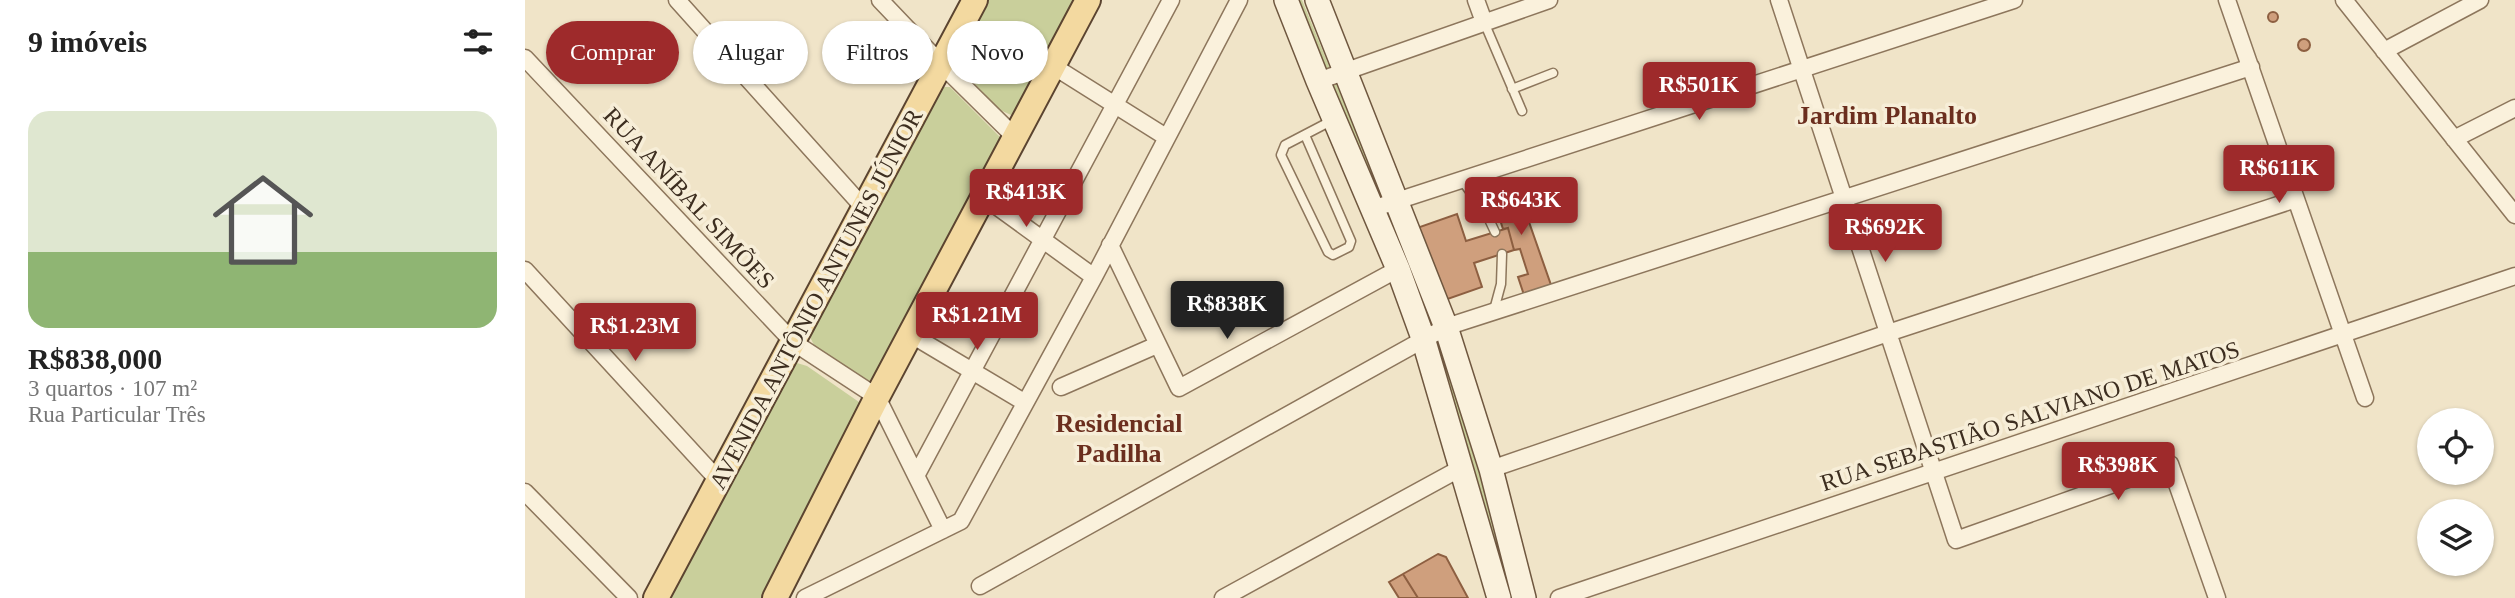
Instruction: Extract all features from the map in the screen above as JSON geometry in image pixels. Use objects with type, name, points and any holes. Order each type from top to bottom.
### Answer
[{"type":"main road","name":"AVENIDA ANTÔNIO ANTUNES JÚNIOR","points":[[656,598],[975,0]]},
{"type":"main road","points":[[775,598],[877,397],[1088,0]]},
{"type":"main road","points":[[1286,0],[1398,269],[1423,338],[1499,598]]},
{"type":"main road","points":[[1317,0],[1446,327],[1491,469],[1524,598]]},
{"type":"street","points":[[677,0],[865,208]]},
{"type":"street","points":[[880,0],[1015,136]]},
{"type":"street","points":[[916,476],[1171,0]]},
{"type":"street","points":[[805,598],[961,521],[1094,277],[1239,0]]},
{"type":"street","points":[[1476,0],[1484,22]]},
{"type":"street","points":[[1318,82],[1549,0]]},
{"type":"street","points":[[1779,0],[1956,540],[2170,464],[2217,598]]},
{"type":"street","points":[[1372,209],[2014,0]]},
{"type":"street","points":[[2227,0],[2365,398]]},
{"type":"street","points":[[2344,0],[2515,215]]},
{"type":"street","points":[[2384,51],[2480,0]]},
{"type":"street","name":"RUA ANÍBAL SIMÕES","points":[[525,58],[793,342],[877,397]]},
{"type":"street","points":[[1053,66],[1166,137]]},
{"type":"street","points":[[980,586],[1446,327],[2251,67]]},
{"type":"street","points":[[2454,139],[2515,108]]},
{"type":"street","points":[[984,197],[1094,277]]},
{"type":"street","points":[[1491,469],[1888,334],[2297,200]]},
{"type":"street","points":[[1110,245],[1179,388],[1398,269]]},
{"type":"street","points":[[525,270],[719,481]]},
{"type":"street","name":"RUA SEBASTIÃO SALVIANO DE MATOS","points":[[1559,598],[2515,276]]},
{"type":"street","points":[[910,334],[1024,402]]},
{"type":"street","points":[[1061,387],[1157,345]]},
{"type":"street","points":[[877,397],[943,530]]},
{"type":"street","points":[[1223,598],[1461,468]]},
{"type":"street","points":[[525,493],[629,598]]},
{"type":"lane","points":[[1484,22],[1522,111]]},
{"type":"lane","points":[[1512,89],[1553,73]]},
{"type":"lane","points":[[1305,135],[1350,241],[1349,247],[1333,255],[1328,252],[1281,155],[1285,145],[1334,120]]},
{"type":"lane","points":[[1461,179],[1487,215],[1495,232]]},
{"type":"lane","points":[[1493,312],[1501,284],[1502,254]]},
{"type":"green space","points":[[988,0],[1079,0],[1048,56],[1048,21],[976,21]]},
{"type":"green space","points":[[1292,0],[1302,0],[1420,289],[1431,325],[1425,325]]},
{"type":"green space","points":[[975,84],[1032,84],[1016,113],[1011,115],[998,109]]},
{"type":"green space","points":[[950,87],[1001,138],[872,384],[867,383],[816,349],[809,335],[939,91]]},
{"type":"green space","points":[[1433,338],[1438,339],[1476,461],[1514,598],[1503,598]]},
{"type":"green space","points":[[797,363],[807,366],[859,402],[862,408],[765,598],[669,598],[792,366]]},
{"type":"building","points":[[2273,12],[2277,13],[2277,21],[2273,22],[2269,21],[2268,17],[2269,13]]},
{"type":"building","points":[[2304,39],[2310,45],[2304,51],[2298,45]]},
{"type":"building","points":[[1515,182],[1551,285],[1524,295],[1518,277],[1528,274],[1520,249],[1514,250],[1508,228],[1503,229],[1491,191]]},
{"type":"building","points":[[1457,214],[1466,241],[1508,228],[1514,250],[1474,263],[1482,287],[1439,302],[1414,229]]},
{"type":"building","points":[[1438,554],[1446,557],[1468,598],[1418,598],[1403,574]]},
{"type":"building","points":[[1403,574],[1418,598],[1399,598],[1389,582]]},
{"type":"district","name":"Jardim Planalto","points":[[1887,115]]},
{"type":"district","name":"Residencial Padilha","points":[[1119,438]]}]
